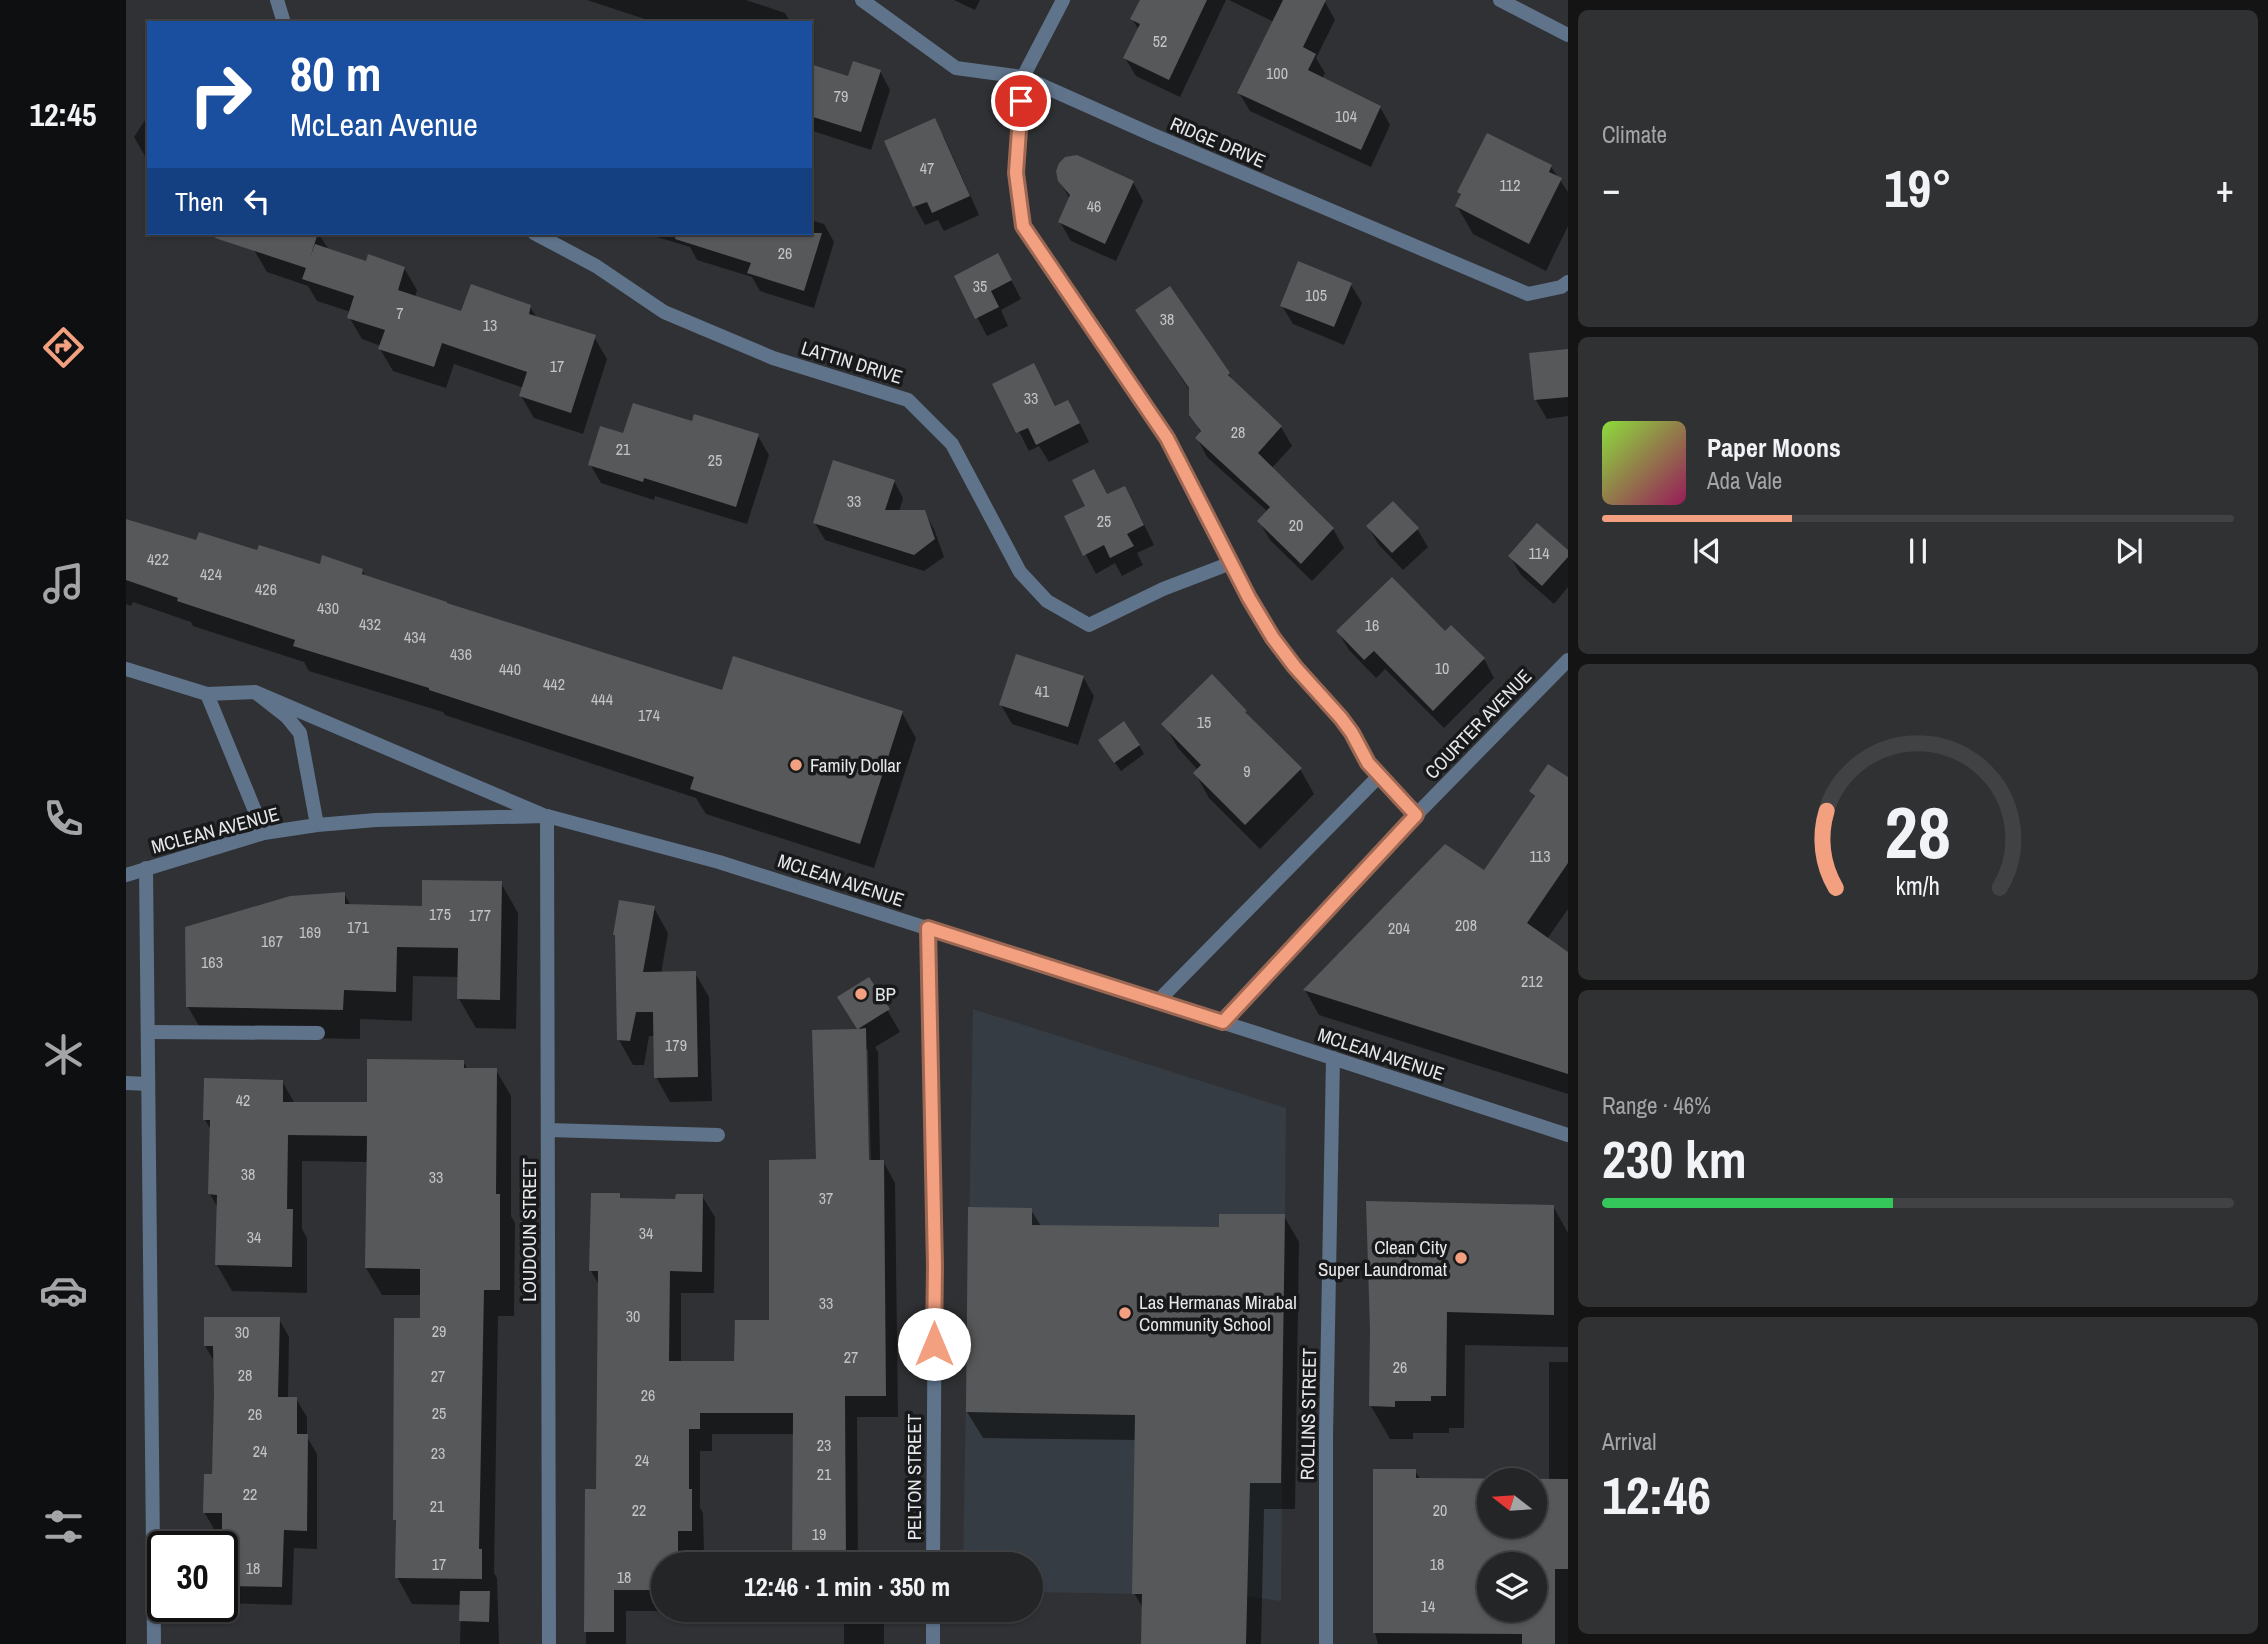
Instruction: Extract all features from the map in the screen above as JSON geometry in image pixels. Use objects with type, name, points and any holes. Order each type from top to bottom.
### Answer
[{"type":"street","points":[[277,0],[283,21]]},
{"type":"street","name":"RIDGE DRIVE","points":[[863,0],[956,68],[1023,76],[1153,135],[1528,294],[1568,282]]},
{"type":"street","points":[[1063,0],[1023,76],[1016,173],[1023,226],[1167,438],[1273,638],[1341,718],[1368,763],[1416,815]]},
{"type":"street","points":[[1500,0],[1568,35]]},
{"type":"street","name":"LATTIN DRIVE","points":[[538,235],[596,266],[664,312],[773,358],[908,400],[952,444],[1020,572],[1047,601],[1088,625],[1163,589],[1231,563]]},
{"type":"street","name":"COURTER AVENUE","points":[[1223,1022],[1416,815],[1568,660]]},
{"type":"street","points":[[126,669],[207,694],[255,692],[547,817]]},
{"type":"street","points":[[255,692],[287,717],[300,733],[317,825]]},
{"type":"street","points":[[207,694],[264,833]]},
{"type":"street","points":[[1158,1001],[1380,775]]},
{"type":"street","name":"MCLEAN AVENUE","points":[[126,875],[264,833],[317,825],[376,820],[547,817],[719,862],[1568,1135]]},
{"type":"street","name":"LOUDOUN STREET","points":[[547,817],[549,1644]]},
{"type":"street","points":[[146,869],[154,1644]]},
{"type":"street","name":"PELTON STREET","points":[[928,928],[935,1266],[933,1552]]},
{"type":"street","points":[[148,1032],[318,1033]]},
{"type":"street","name":"ROLLINS STREET","points":[[1326,1644],[1326,1437],[1333,1059]]},
{"type":"street","points":[[126,1083],[148,1084]]},
{"type":"street","points":[[548,1130],[718,1135]]},
{"type":"street","points":[[933,1622],[933,1644]]},
{"type":"shaded area","name":"Las Hermanas Mirabal Community School","points":[[973,1009],[1286,1108],[1281,1601],[1247,1596],[1043,1592],[1043,1552],[963,1552]]},
{"type":"building","points":[[1140,0],[1207,0],[1169,80],[1123,58],[1140,24],[1130,19]]},
{"type":"building","points":[[1283,0],[1326,0],[1303,47],[1316,54],[1308,70],[1381,106],[1361,150],[1237,93]]},
{"type":"building","points":[[853,61],[881,70],[861,132],[812,117],[812,65],[848,76]]},
{"type":"building","points":[[935,118],[970,196],[932,213],[927,202],[913,207],[884,141]]},
{"type":"building","points":[[1487,133],[1552,165],[1549,172],[1562,178],[1529,244],[1455,206],[1461,194],[1457,192]]},
{"type":"building","points":[[1077,155],[1134,181],[1105,244],[1058,222],[1070,195],[1058,181],[1056,171],[1065,157]]},
{"type":"building","points":[[822,233],[804,291],[747,273],[751,263],[675,239],[676,235]]},
{"type":"building","points":[[216,235],[317,235],[310,258],[315,244],[366,261],[368,254],[405,267],[398,290],[461,311],[471,284],[531,305],[529,314],[596,335],[571,413],[519,396],[527,372],[442,343],[434,367],[378,349],[385,330],[347,318],[354,296],[302,279],[306,268],[215,238]]},
{"type":"building","points":[[998,253],[1012,280],[991,291],[999,307],[975,319],[954,276]]},
{"type":"building","points":[[1298,261],[1352,283],[1334,327],[1280,306]]},
{"type":"building","points":[[1170,286],[1230,373],[1228,375],[1282,426],[1258,453],[1334,528],[1301,564],[1257,521],[1270,507],[1195,438],[1201,431],[1189,415],[1189,388],[1135,310]]},
{"type":"building","points":[[1568,349],[1568,397],[1534,400],[1529,353]]},
{"type":"building","points":[[1034,363],[1055,406],[1068,400],[1080,423],[1036,445],[1028,428],[1016,433],[992,384]]},
{"type":"building","points":[[633,403],[692,421],[694,414],[759,434],[736,507],[644,478],[643,482],[588,465],[600,426],[623,433]]},
{"type":"building","points":[[833,460],[895,480],[885,510],[925,510],[935,539],[914,555],[813,523]]},
{"type":"building","points":[[1094,469],[1107,494],[1125,486],[1144,525],[1127,534],[1134,546],[1110,558],[1104,545],[1083,556],[1064,516],[1085,506],[1072,480]]},
{"type":"building","points":[[1393,501],[1419,528],[1392,553],[1366,526]]},
{"type":"building","points":[[126,519],[196,540],[199,532],[257,550],[259,545],[320,564],[322,555],[363,569],[362,574],[447,603],[722,690],[733,656],[903,711],[860,844],[690,789],[694,777],[429,688],[293,646],[295,640],[177,601],[178,598],[126,580]]},
{"type":"building","points":[[1537,523],[1568,550],[1568,557],[1542,586],[1508,556]]},
{"type":"building","points":[[1392,577],[1445,631],[1451,625],[1485,658],[1433,711],[1374,651],[1364,660],[1336,631]]},
{"type":"building","points":[[1016,654],[1084,676],[1068,727],[999,705]]},
{"type":"building","points":[[1212,674],[1247,711],[1245,712],[1302,768],[1245,825],[1193,773],[1201,765],[1161,724]]},
{"type":"building","points":[[1124,721],[1140,745],[1114,763],[1098,740]]},
{"type":"building","points":[[1548,764],[1568,777],[1568,863],[1527,923],[1568,952],[1568,1074],[1303,990],[1445,844],[1484,870],[1535,796],[1529,791]]},
{"type":"building","points":[[422,880],[502,881],[500,1000],[457,999],[458,948],[397,947],[396,992],[344,990],[343,1010],[186,1007],[185,927],[290,896],[345,892],[345,904],[422,906]]},
{"type":"building","points":[[619,900],[655,906],[643,972],[696,971],[698,1077],[654,1078],[653,1012],[636,1012],[630,1041],[617,1040],[613,935]]},
{"type":"building","points":[[869,977],[890,1009],[858,1029],[866,1028],[869,1160],[884,1160],[886,1396],[845,1396],[846,1552],[792,1552],[793,1413],[700,1413],[700,1429],[689,1429],[692,1531],[678,1531],[678,1552],[651,1552],[651,1590],[614,1590],[614,1632],[584,1632],[585,1489],[596,1489],[598,1271],[589,1271],[591,1193],[620,1193],[620,1198],[675,1199],[676,1194],[703,1194],[702,1272],[670,1271],[669,1361],[734,1361],[735,1320],[769,1320],[769,1160],[816,1159],[812,1030],[857,1029],[837,997]]},
{"type":"building","points":[[367,1059],[464,1060],[464,1068],[497,1068],[496,1194],[500,1194],[500,1290],[484,1290],[479,1549],[482,1549],[482,1579],[395,1578],[394,1318],[420,1318],[420,1269],[365,1268],[367,1136],[288,1135],[287,1209],[293,1209],[292,1267],[215,1265],[217,1195],[208,1194],[210,1120],[203,1120],[204,1078],[283,1080],[283,1102],[367,1102]]},
{"type":"building","name":"Clean City Super Laundromat","points":[[1366,1201],[1554,1205],[1554,1315],[1447,1312],[1446,1396],[1431,1396],[1431,1401],[1395,1401],[1395,1407],[1369,1406],[1370,1330]]},
{"type":"building","points":[[968,1207],[1032,1208],[1032,1225],[1219,1227],[1219,1214],[1285,1214],[1281,1483],[1250,1483],[1246,1644],[1141,1644],[1142,1594],[1132,1594],[1135,1415],[966,1412]]},
{"type":"building","points":[[204,1317],[280,1317],[278,1397],[297,1397],[297,1434],[308,1434],[307,1531],[284,1530],[282,1587],[238,1586],[238,1531],[222,1531],[222,1513],[203,1513],[204,1474],[212,1474],[214,1393],[213,1346],[204,1346]]},
{"type":"building","points":[[1373,1469],[1416,1469],[1416,1478],[1477,1478],[1477,1538],[1547,1538],[1547,1479],[1568,1479],[1568,1569],[1555,1569],[1555,1644],[1522,1644],[1522,1634],[1373,1633]]},
{"type":"building","points":[[460,1591],[490,1591],[489,1622],[459,1621]]},
{"type":"place","name":"Family Dollar","points":[[796,765]]},
{"type":"place","name":"BP","points":[[861,994]]},
{"type":"place","name":"Clean City Super Laundromat","points":[[1461,1258]]},
{"type":"place","name":"Las Hermanas Mirabal Community School","points":[[1125,1313]]},
{"type":"route","points":[[934,1344],[935,1266],[928,928],[1223,1022],[1416,815],[1368,763],[1341,718],[1273,638],[1249,598],[1167,438],[1023,226],[1016,173],[1021,101]]}]
